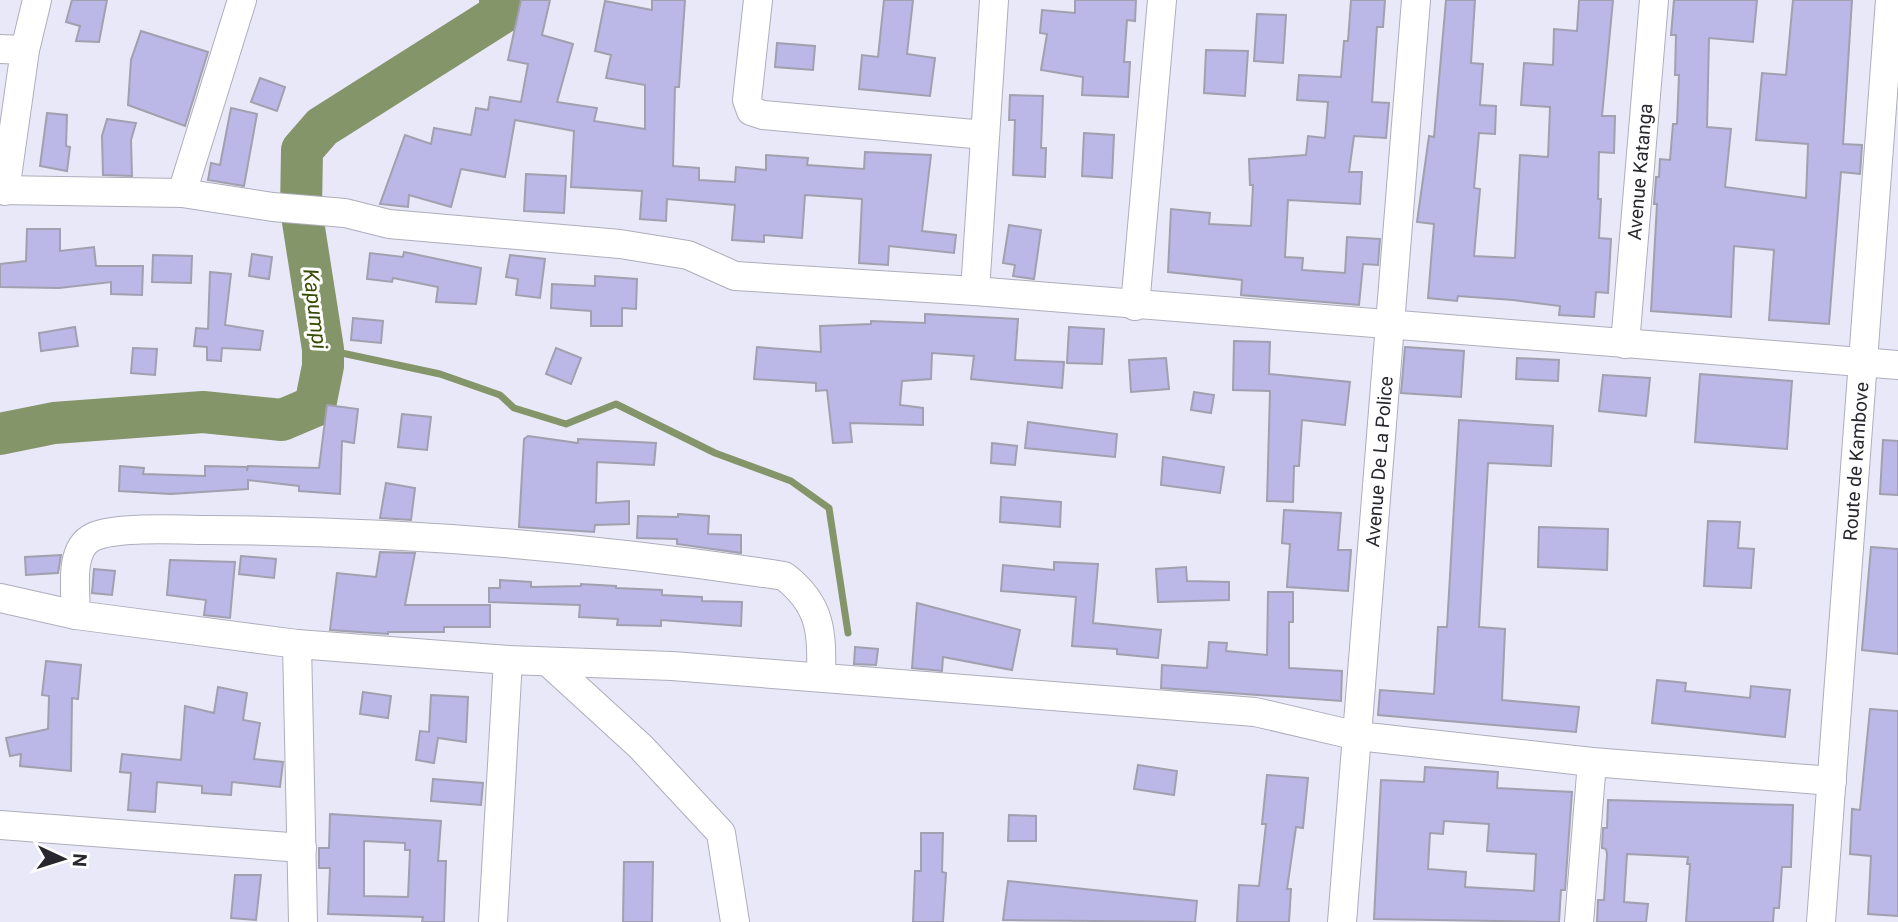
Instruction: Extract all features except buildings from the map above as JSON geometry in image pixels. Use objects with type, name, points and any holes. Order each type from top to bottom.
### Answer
[{"type":"street","points":[[37,0],[13,49],[2,191],[182,192],[273,207],[345,213],[390,224],[620,244],[688,255],[735,276],[975,291],[1135,306],[1898,365]]},
{"type":"street","points":[[182,192],[242,0]]},
{"type":"street","points":[[758,0],[747,100],[751,111],[763,115],[985,135]]},
{"type":"street","points":[[975,291],[994,0]]},
{"type":"street","points":[[1135,306],[1162,0]]},
{"type":"street","name":"Avenue De La Police","points":[[1342,922],[1416,0]]},
{"type":"street","name":"Avenue Katanga","points":[[1625,344],[1654,0]]},
{"type":"street","name":"Route de Kambove","points":[[1821,922],[1890,0]]},
{"type":"street","points":[[76,615],[79,548],[94,536],[139,530],[285,531],[533,543],[784,576],[799,587],[812,604],[822,635],[821,677]]},
{"type":"street","points":[[0,598],[76,615],[297,644],[508,660],[672,666],[1255,712],[1358,736],[1592,762],[1832,781]]},
{"type":"street","points":[[297,644],[303,922]]},
{"type":"street","points":[[493,922],[508,660]]},
{"type":"street","points":[[548,662],[641,747],[721,833],[735,922]]},
{"type":"street","points":[[1578,922],[1592,762]]},
{"type":"street","points":[[0,825],[302,848]]},
{"type":"waterway","name":"Kapumpi","points":[[0,434],[54,423],[203,412],[282,420],[315,406],[323,366],[323,349],[301,209],[302,150],[322,127],[502,13],[500,0]]},
{"type":"waterway","points":[[323,349],[440,374],[500,395],[514,408],[566,424],[616,404],[715,453],[791,481],[829,508],[848,633]]}]
